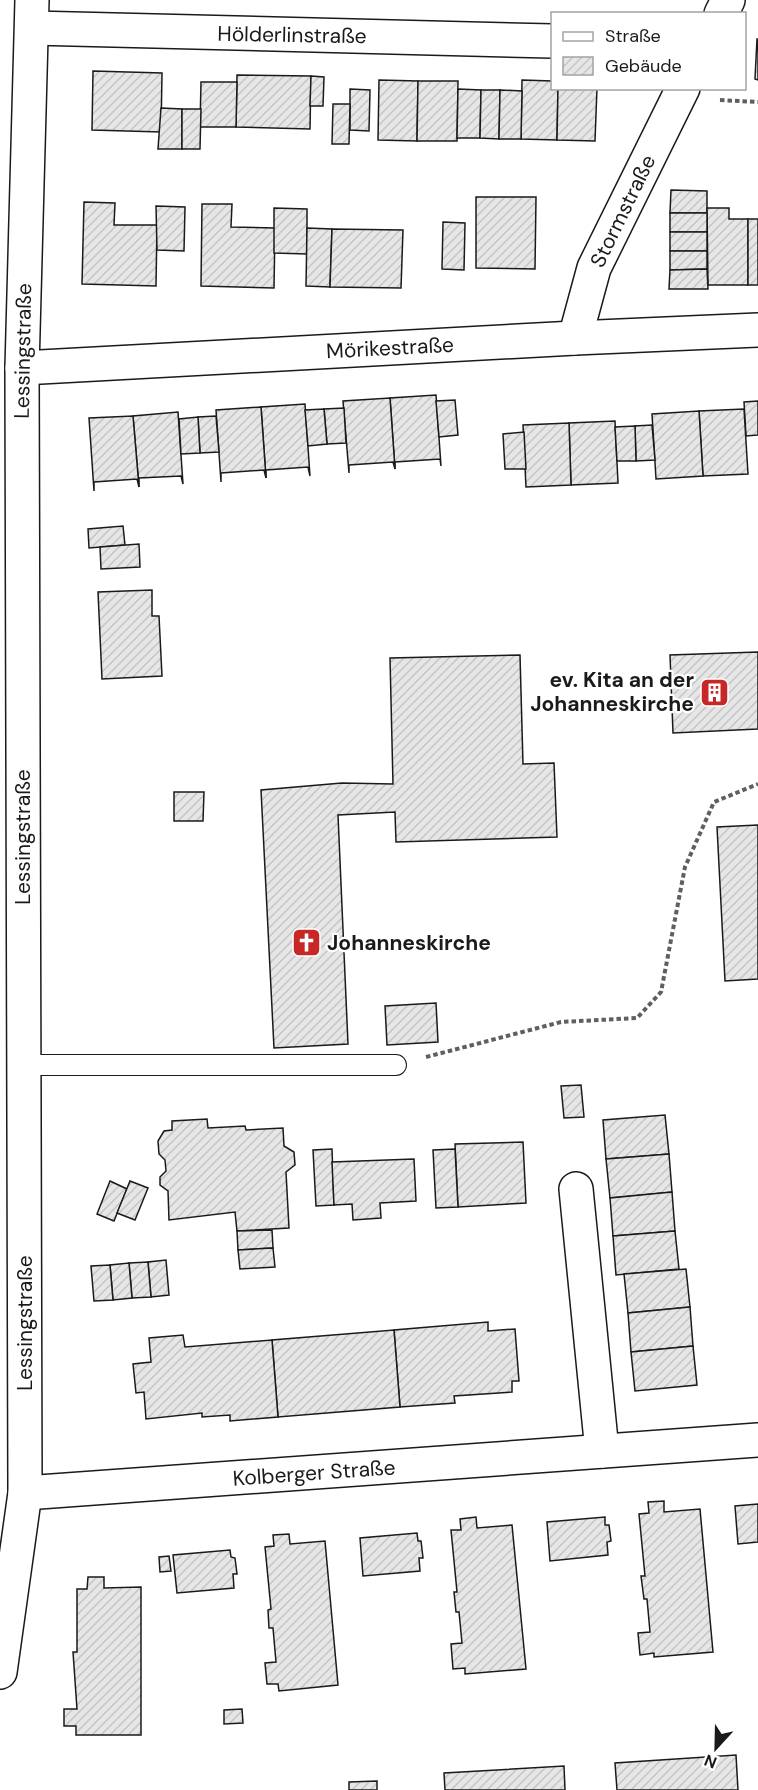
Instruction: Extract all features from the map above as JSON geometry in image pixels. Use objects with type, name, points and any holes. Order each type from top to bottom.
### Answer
[{"type":"street","name":"Hölderlinstraße","points":[[32,14],[551,41]]},
{"type":"street","name":"Lessingstraße","points":[[0,1672],[25,1493],[24,1065],[12,1022],[22,368],[32,14]]},
{"type":"street","name":"Stormstraße","points":[[575,338],[594,268],[682,90]]},
{"type":"street","name":"Mörikestraße","points":[[22,368],[758,330]]},
{"type":"street","points":[[576,1189],[602,1451]]},
{"type":"street","name":"Kolberger Straße","points":[[25,1493],[758,1440]]},
{"type":"lane","points":[[24,1065],[396,1065]]},
{"type":"path","points":[[396,1065],[561,1023],[637,1018],[661,992],[685,867],[714,802],[758,784]]},
{"type":"building","points":[[758,39],[758,80],[755,79]]},
{"type":"building","points":[[93,71],[162,73],[161,132],[92,130]]},
{"type":"building","points":[[237,75],[311,76],[310,129],[236,127]]},
{"type":"building","points":[[311,76],[324,77],[323,106],[310,106]]},
{"type":"building","points":[[379,80],[418,81],[417,141],[378,140]]},
{"type":"building","points":[[522,80],[551,81],[551,90],[558,90],[557,140],[521,139]]},
{"type":"building","points":[[418,81],[458,81],[457,141],[417,141]]},
{"type":"building","points":[[201,82],[237,82],[236,127],[200,127]]},
{"type":"building","points":[[350,89],[370,90],[369,131],[350,130]]},
{"type":"building","points":[[458,89],[481,90],[480,138],[457,138]]},
{"type":"building","points":[[481,90],[500,90],[499,139],[480,138]]},
{"type":"building","points":[[500,90],[522,91],[521,139],[499,139]]},
{"type":"building","points":[[558,90],[597,90],[595,141],[557,140]]},
{"type":"building","points":[[333,104],[350,104],[349,144],[332,144]]},
{"type":"building","points":[[161,108],[182,109],[182,149],[158,149]]},
{"type":"building","points":[[182,109],[201,109],[200,149],[182,149]]},
{"type":"building","points":[[671,190],[707,191],[707,213],[670,213]]},
{"type":"building","points":[[476,197],[536,197],[535,269],[476,268]]},
{"type":"building","points":[[84,202],[115,203],[114,225],[157,225],[156,286],[82,284]]},
{"type":"building","points":[[202,204],[232,204],[231,227],[275,228],[274,288],[201,286]]},
{"type":"building","points":[[156,206],[185,207],[184,251],[157,250]]},
{"type":"building","points":[[274,208],[307,209],[307,254],[274,253]]},
{"type":"building","points":[[707,208],[729,208],[729,219],[748,219],[748,285],[708,285]]},
{"type":"building","points":[[670,213],[707,213],[707,232],[670,232]]},
{"type":"building","points":[[748,219],[758,219],[758,285],[748,285]]},
{"type":"building","points":[[443,222],[465,223],[464,270],[442,269]]},
{"type":"building","points":[[307,228],[332,229],[330,287],[306,286]]},
{"type":"building","points":[[332,229],[403,230],[401,288],[330,287]]},
{"type":"building","points":[[670,232],[707,232],[707,251],[670,251]]},
{"type":"building","points":[[670,251],[707,251],[707,269],[670,270]]},
{"type":"building","points":[[707,269],[708,289],[669,289],[670,270]]},
{"type":"building","points":[[436,395],[441,466],[440,459],[395,462],[395,469],[390,398]]},
{"type":"building","points":[[390,398],[395,469],[393,462],[349,465],[349,473],[343,401]]},
{"type":"building","points":[[455,400],[458,435],[439,437],[436,401]]},
{"type":"building","points":[[758,401],[758,435],[746,436],[744,402]]},
{"type":"building","points":[[305,404],[310,476],[308,467],[266,470],[266,478],[261,407]]},
{"type":"building","points":[[261,407],[266,478],[264,470],[221,473],[221,482],[216,410]]},
{"type":"building","points":[[344,408],[346,443],[327,444],[324,409]]},
{"type":"building","points":[[324,409],[327,444],[308,446],[305,410]]},
{"type":"building","points":[[744,409],[748,474],[703,476],[699,411]]},
{"type":"building","points":[[699,411],[703,476],[656,479],[652,414]]},
{"type":"building","points":[[178,412],[183,484],[181,476],[139,478],[139,487],[133,416]]},
{"type":"building","points":[[133,416],[139,487],[137,479],[94,482],[94,491],[89,418]]},
{"type":"building","points":[[216,416],[219,452],[200,453],[198,417]]},
{"type":"building","points":[[198,417],[200,453],[181,454],[179,419]]},
{"type":"building","points":[[615,421],[618,483],[571,485],[569,423]]},
{"type":"building","points":[[569,423],[571,485],[526,487],[523,425]]},
{"type":"building","points":[[652,425],[655,460],[636,461],[635,426]]},
{"type":"building","points":[[635,426],[636,461],[617,461],[615,427]]},
{"type":"building","points":[[524,432],[526,469],[505,469],[503,434]]},
{"type":"building","points":[[123,526],[125,545],[89,548],[88,529]]},
{"type":"building","points":[[139,544],[140,567],[101,569],[100,547]]},
{"type":"building","points":[[152,590],[152,616],[159,616],[162,676],[102,679],[98,592]]},
{"type":"building","name":"ev. Kita an der Johanneskirche","points":[[758,652],[758,729],[673,733],[670,655]]},
{"type":"building","name":"Johanneskirche","points":[[520,655],[523,764],[554,763],[557,837],[396,842],[395,812],[338,815],[348,1044],[274,1048],[261,790],[342,783],[393,784],[390,658]]},
{"type":"building","points":[[174,792],[204,792],[203,821],[174,821]]},
{"type":"building","points":[[758,825],[758,979],[725,981],[717,827]]},
{"type":"building","points":[[436,1003],[438,1042],[387,1045],[385,1006]]},
{"type":"building","points":[[581,1085],[584,1117],[564,1118],[561,1086]]},
{"type":"building","points":[[665,1115],[669,1154],[606,1159],[603,1120]]},
{"type":"building","points":[[207,1119],[208,1128],[245,1126],[246,1130],[283,1128],[284,1146],[294,1152],[295,1165],[286,1172],[289,1228],[237,1231],[235,1212],[169,1220],[168,1191],[160,1185],[160,1177],[166,1171],[165,1160],[159,1154],[158,1141],[164,1131],[172,1130],[172,1121]]},
{"type":"building","points":[[523,1142],[526,1203],[458,1207],[455,1144]]},
{"type":"building","points":[[332,1149],[334,1205],[316,1206],[313,1150]]},
{"type":"building","points":[[455,1149],[458,1207],[436,1208],[433,1150]]},
{"type":"building","points":[[669,1154],[672,1192],[610,1198],[606,1159]]},
{"type":"building","points":[[414,1159],[416,1201],[380,1203],[381,1218],[353,1220],[352,1204],[334,1205],[332,1162]]},
{"type":"building","points":[[110,1181],[127,1189],[114,1221],[97,1214]]},
{"type":"building","points":[[130,1181],[148,1188],[135,1220],[117,1213]]},
{"type":"building","points":[[672,1192],[675,1231],[613,1236],[610,1198]]},
{"type":"building","points":[[272,1230],[273,1248],[238,1250],[237,1231]]},
{"type":"building","points":[[675,1231],[679,1269],[616,1275],[613,1236]]},
{"type":"building","points":[[273,1248],[275,1267],[240,1269],[238,1250]]},
{"type":"building","points":[[166,1260],[169,1295],[151,1297],[148,1262]]},
{"type":"building","points":[[148,1262],[151,1297],[132,1298],[129,1263]]},
{"type":"building","points":[[129,1263],[132,1298],[113,1300],[110,1265]]},
{"type":"building","points":[[110,1265],[113,1300],[94,1301],[91,1266]]},
{"type":"building","points":[[686,1269],[690,1307],[628,1313],[624,1274]]},
{"type":"building","points":[[690,1307],[693,1346],[631,1352],[628,1313]]},
{"type":"building","points":[[488,1322],[488,1331],[515,1329],[519,1381],[512,1381],[512,1392],[454,1396],[455,1403],[400,1407],[394,1330]]},
{"type":"building","points":[[394,1330],[400,1407],[278,1417],[272,1340]]},
{"type":"building","points":[[183,1335],[185,1347],[272,1340],[278,1417],[230,1421],[230,1415],[202,1417],[202,1413],[146,1419],[144,1392],[136,1393],[133,1364],[151,1362],[149,1338]]},
{"type":"building","points":[[693,1346],[697,1385],[635,1391],[631,1352]]},
{"type":"building","points":[[664,1501],[664,1512],[700,1509],[713,1652],[654,1657],[654,1653],[640,1655],[638,1633],[650,1632],[647,1599],[644,1599],[641,1576],[645,1576],[639,1514],[649,1513],[648,1502]]},
{"type":"building","points":[[758,1504],[758,1542],[738,1544],[735,1506]]},
{"type":"building","points":[[476,1517],[477,1528],[512,1525],[526,1669],[465,1674],[465,1668],[453,1669],[451,1644],[462,1643],[459,1612],[456,1612],[454,1592],[457,1592],[451,1530],[461,1530],[460,1519]]},
{"type":"building","points":[[605,1517],[605,1525],[609,1525],[611,1541],[607,1542],[608,1555],[550,1561],[547,1522]]},
{"type":"building","points":[[417,1533],[418,1541],[421,1541],[423,1558],[419,1558],[420,1571],[363,1576],[360,1538]]},
{"type":"building","points":[[289,1534],[290,1544],[325,1541],[338,1685],[279,1691],[278,1684],[267,1684],[265,1663],[276,1662],[273,1628],[269,1628],[268,1610],[271,1609],[265,1547],[274,1546],[273,1535]]},
{"type":"building","points":[[230,1550],[231,1557],[235,1558],[237,1574],[233,1574],[234,1588],[177,1593],[173,1555]]},
{"type":"building","points":[[169,1556],[171,1571],[160,1572],[159,1557]]},
{"type":"building","points":[[88,1577],[104,1577],[104,1588],[141,1587],[141,1735],[76,1735],[76,1726],[64,1726],[64,1709],[77,1709],[73,1652],[77,1652],[77,1589],[87,1589]]},
{"type":"building","points":[[242,1709],[243,1723],[224,1724],[224,1710]]},
{"type":"building","points":[[736,1755],[738,1790],[617,1790],[615,1763]]},
{"type":"building","points":[[564,1766],[565,1790],[445,1790],[444,1773]]},
{"type":"building","points":[[377,1781],[377,1790],[349,1790],[349,1782]]},
{"type":"place","name":"ev. Kita an der Johanneskirche","points":[[715,692]]},
{"type":"place","name":"Johanneskirche","points":[[306,943]]}]
